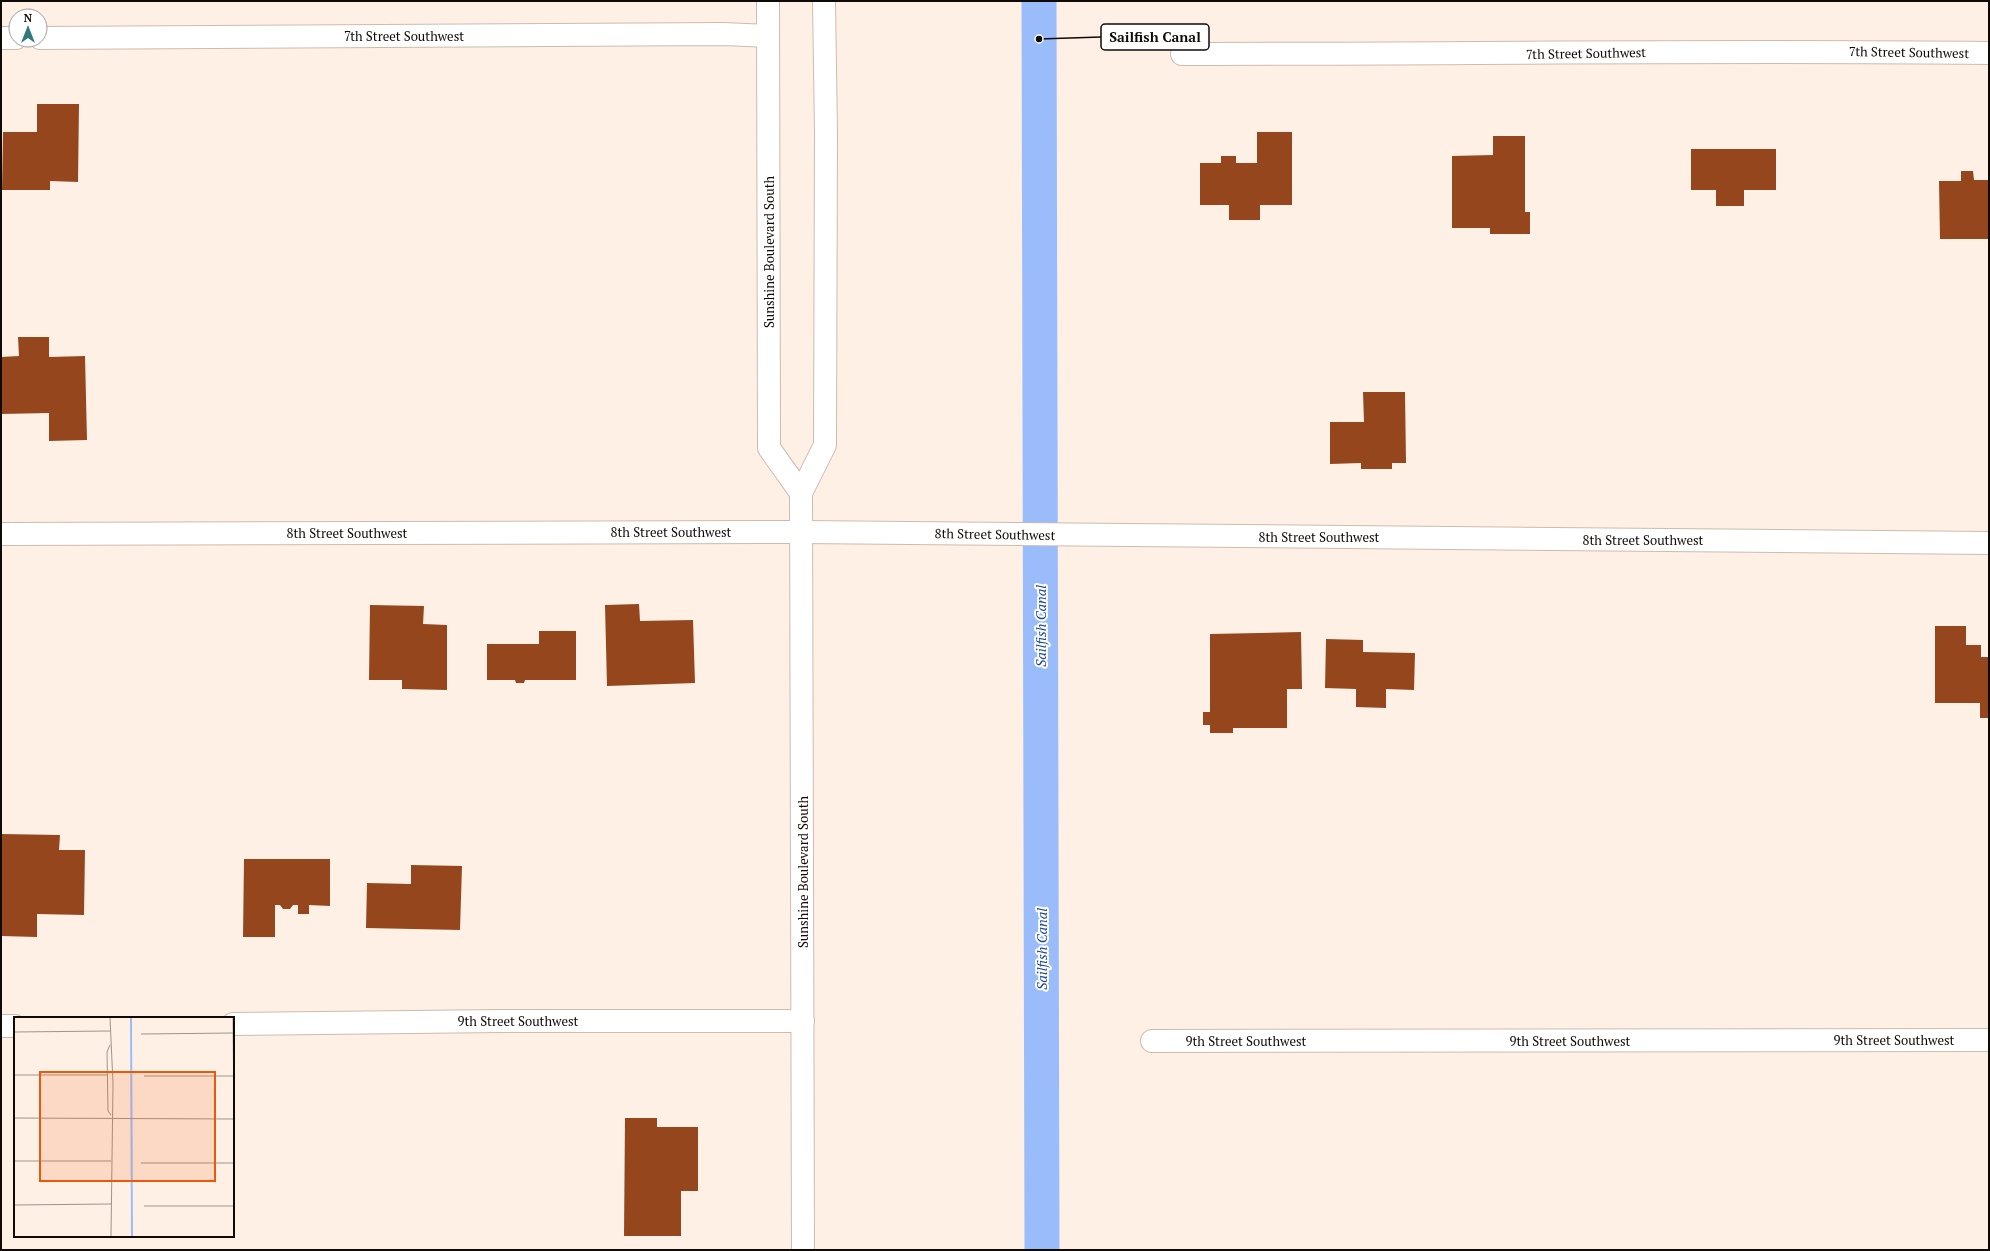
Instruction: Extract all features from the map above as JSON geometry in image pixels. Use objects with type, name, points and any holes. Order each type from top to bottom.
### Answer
[{"type":"street","name":"Sunshine Boulevard South","points":[[768,1],[769,448],[801,493]]},
{"type":"street","name":"Sunshine Boulevard South","points":[[803,1250],[801,493],[824,445],[826,133],[824,1]]},
{"type":"street","name":"7th Street Southwest","points":[[48,38],[715,34],[768,36]]},
{"type":"street","name":"7th Street Southwest","points":[[1182,54],[1456,54],[1817,51],[1989,52]]},
{"type":"street","name":"8th Street Southwest","points":[[1,534],[802,532],[1989,542]]},
{"type":"street","name":"9th Street Southwest","points":[[234,1024],[501,1021],[803,1021]]},
{"type":"street","points":[[1,1026],[14,1026]]},
{"type":"street","name":"9th Street Southwest","points":[[1152,1041],[1989,1040]]},
{"type":"building","points":[[37,104],[79,104],[78,182],[50,181],[50,190],[2,190],[3,132],[37,132]]},
{"type":"building","points":[[1257,132],[1292,132],[1292,205],[1260,205],[1260,220],[1229,220],[1229,205],[1200,205],[1200,163],[1221,163],[1221,156],[1236,156],[1236,163],[1257,163]]},
{"type":"building","points":[[1493,136],[1525,136],[1525,212],[1530,212],[1530,234],[1490,234],[1490,228],[1452,228],[1452,156],[1493,155]]},
{"type":"building","points":[[1691,149],[1776,149],[1776,190],[1744,190],[1744,206],[1716,206],[1716,190],[1691,190]]},
{"type":"building","points":[[1961,171],[1973,171],[1974,180],[1989,180],[1989,239],[1940,239],[1939,181],[1961,181]]},
{"type":"building","points":[[18,337],[49,337],[49,357],[85,356],[87,440],[49,441],[49,413],[1,414],[1,357],[19,356]]},
{"type":"building","points":[[1363,392],[1405,392],[1406,463],[1392,463],[1392,469],[1361,469],[1361,463],[1330,464],[1330,422],[1364,422]]},
{"type":"building","points":[[639,604],[640,621],[693,620],[695,683],[607,686],[605,605]]},
{"type":"building","points":[[370,605],[424,606],[423,624],[447,625],[447,690],[402,689],[402,680],[369,680]]},
{"type":"building","points":[[1935,626],[1966,626],[1966,645],[1981,645],[1981,657],[1989,657],[1989,718],[1980,718],[1980,703],[1935,703]]},
{"type":"building","points":[[539,631],[576,631],[576,680],[525,680],[524,683],[516,683],[515,680],[487,680],[487,644],[539,644]]},
{"type":"building","points":[[1301,632],[1302,689],[1287,689],[1287,728],[1233,728],[1233,733],[1210,733],[1210,725],[1203,725],[1203,712],[1210,712],[1210,634]]},
{"type":"building","points":[[1326,639],[1363,640],[1363,652],[1415,653],[1414,690],[1386,689],[1386,708],[1356,707],[1356,689],[1325,688]]},
{"type":"building","points":[[1,834],[60,835],[59,850],[85,850],[84,915],[37,914],[37,937],[1,936]]},
{"type":"building","points":[[244,859],[330,859],[330,906],[309,905],[309,914],[298,914],[298,905],[293,905],[290,909],[283,909],[280,905],[275,905],[275,937],[243,937]]},
{"type":"building","points":[[411,865],[462,866],[460,930],[366,928],[367,883],[411,884]]},
{"type":"building","points":[[625,1118],[657,1118],[657,1127],[698,1127],[698,1191],[681,1191],[681,1236],[624,1236]]},
{"type":"waterway","name":"Sailfish Canal","points":[[1039,1],[1042,1250]]},
{"type":"place","name":"Sailfish Canal","points":[[1039,39]]}]
